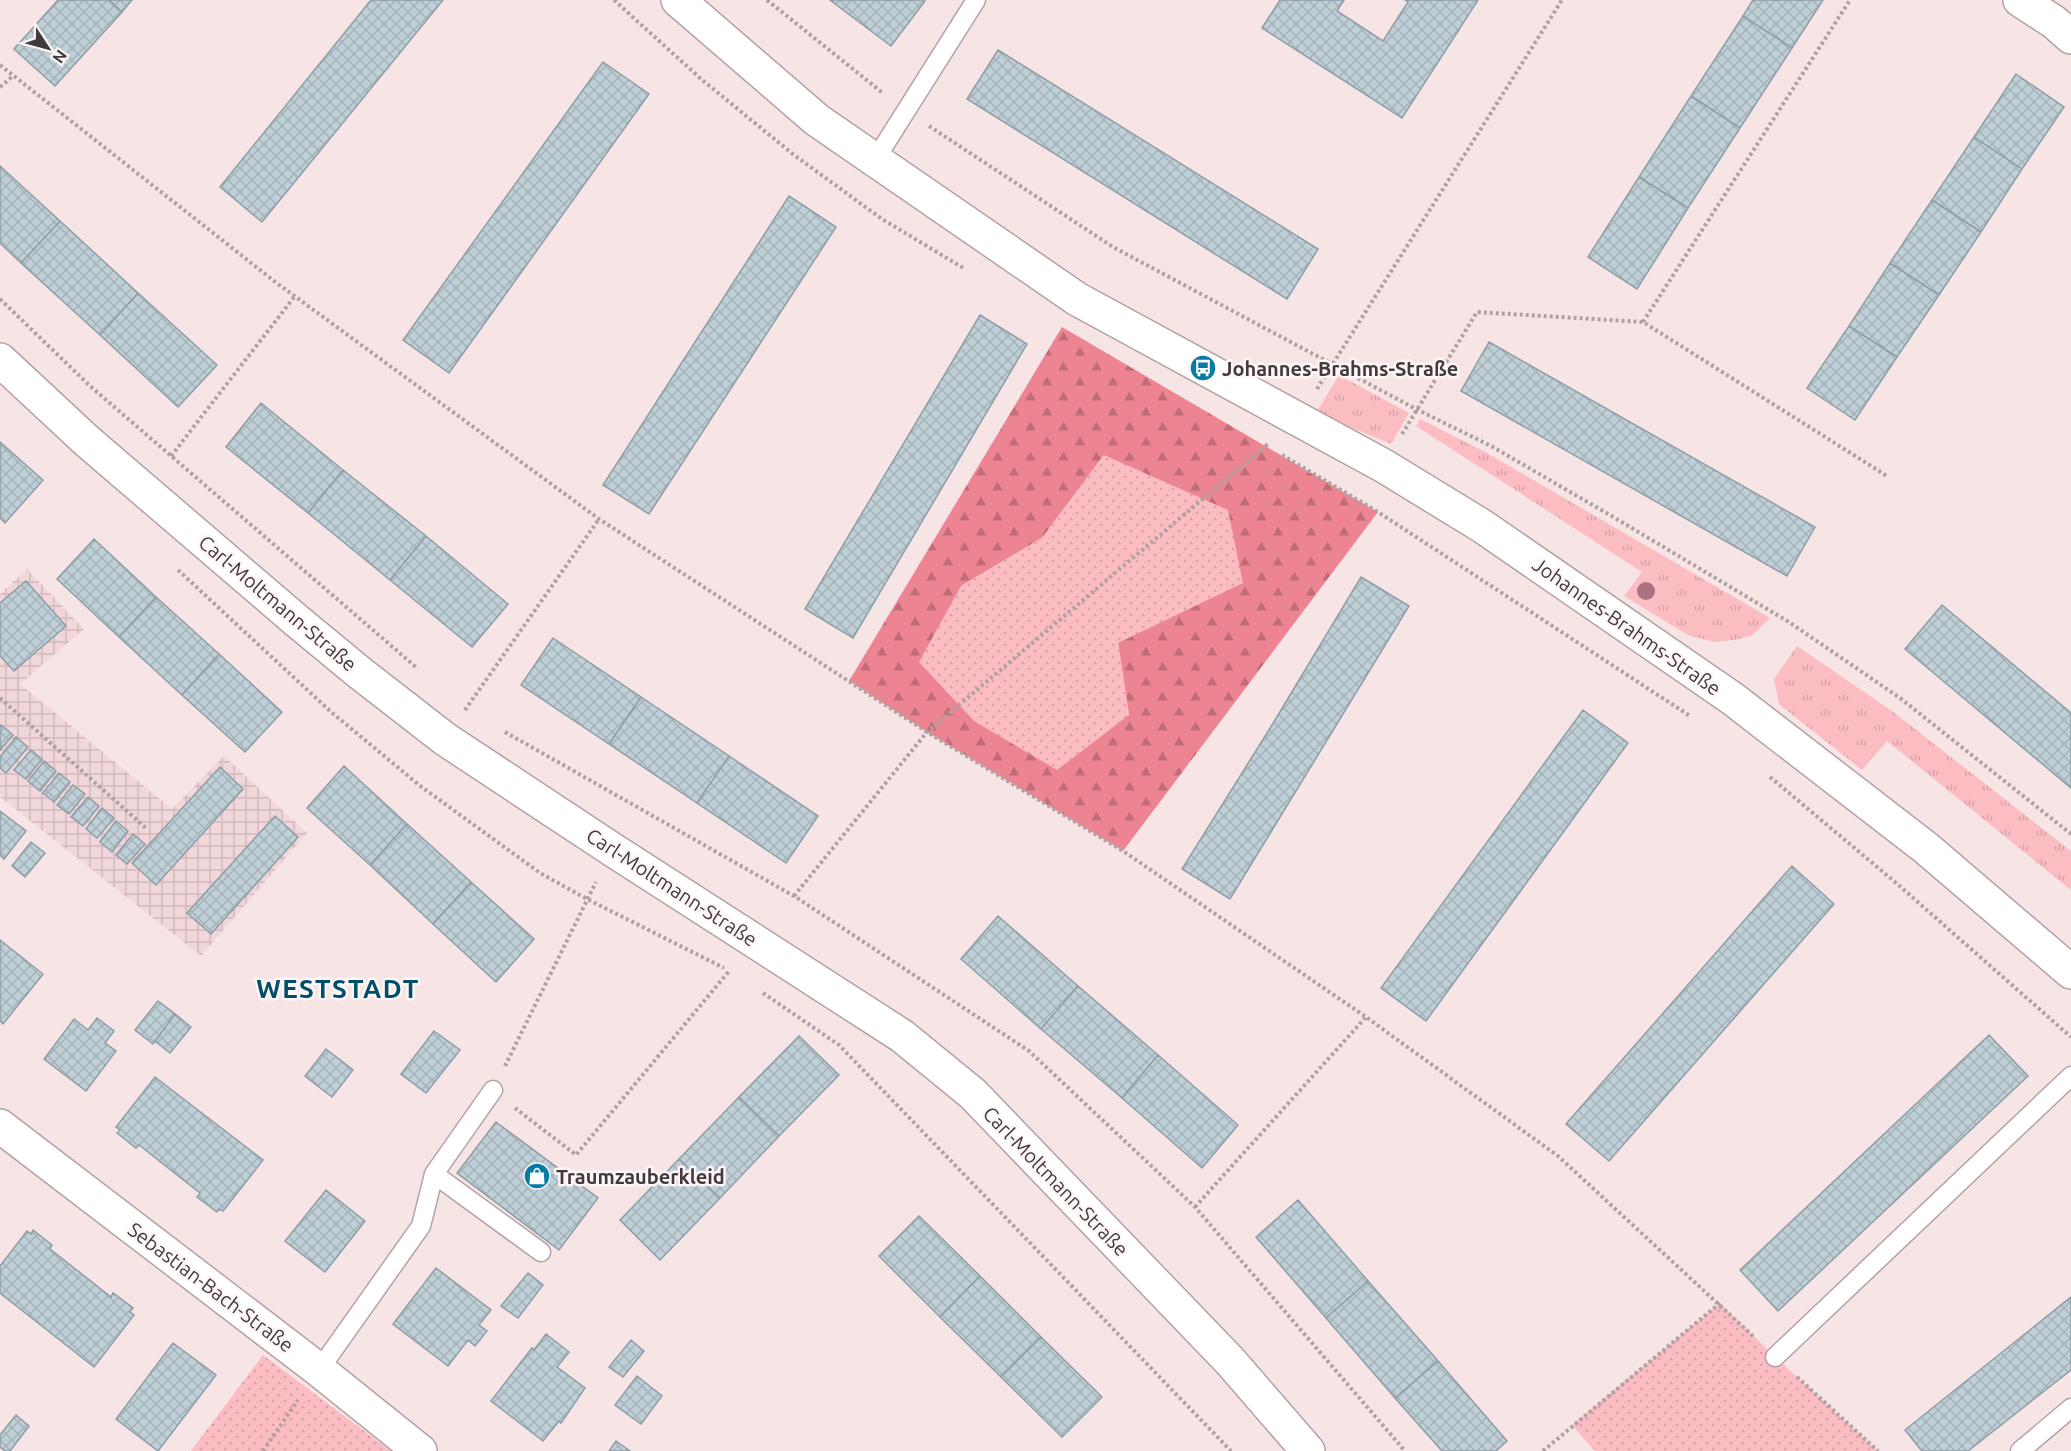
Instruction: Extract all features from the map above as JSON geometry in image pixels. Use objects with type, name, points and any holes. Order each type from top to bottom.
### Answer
[{"type":"street","name":"Johannes-Brahms-Straße","points":[[678,0],[818,120],[1077,298],[1384,466],[1482,526],[1733,699],[1926,848],[2071,972]]},
{"type":"street","points":[[2020,0],[2055,22],[2071,37]]},
{"type":"street","name":"Carl-Moltmann-Straße","points":[[0,360],[87,441],[297,621],[445,739],[902,1036],[973,1094],[1230,1361],[1308,1451]]},
{"type":"street","name":"Sebastian-Bach-Straße","points":[[0,1126],[320,1370],[420,1451]]},
{"type":"lane","points":[[875,160],[976,0]]},
{"type":"lane","points":[[1775,1357],[2071,1076]]},
{"type":"lane","points":[[320,1370],[421,1226],[434,1174],[493,1090]]},
{"type":"lane","points":[[434,1174],[541,1252]]},
{"type":"lane","points":[[2020,1451],[2071,1408]]},
{"type":"path","points":[[614,0],[701,79],[794,155],[882,219],[972,273]]},
{"type":"path","points":[[767,0],[906,111],[1113,247],[1332,365],[1491,446],[1610,514],[1789,622],[1900,698],[2071,834]]},
{"type":"path","points":[[794,896],[927,732],[1298,420],[1562,0]]},
{"type":"path","points":[[1643,322],[1850,0]]},
{"type":"path","points":[[0,65],[295,296],[599,519],[927,732],[1123,851],[1366,1017],[1558,1156],[1878,1451]]},
{"type":"path","points":[[0,87],[13,75]]},
{"type":"path","points":[[171,456],[295,296]]},
{"type":"path","points":[[0,299],[90,386],[421,671]]},
{"type":"path","points":[[1384,466],[1416,409],[1477,312],[1643,322],[1887,476]]},
{"type":"path","points":[[1256,440],[1378,512],[1696,721]]},
{"type":"path","points":[[445,739],[599,519]]},
{"type":"path","points":[[0,698],[147,829]]},
{"type":"path","points":[[457,702],[466,710]]},
{"type":"path","points":[[330,711],[428,792],[540,873],[587,899],[730,970],[576,1155],[493,1090],[587,899],[613,850]]},
{"type":"path","points":[[496,727],[794,896],[1029,1051],[1195,1207],[1405,1451]]},
{"type":"path","points":[[1768,776],[1895,882],[2071,1037]]},
{"type":"path","points":[[760,991],[839,1045],[1231,1451]]},
{"type":"path","points":[[1195,1207],[1366,1017]]},
{"type":"path","points":[[1543,1451],[1720,1303]]},
{"type":"path","points":[[262,1451],[320,1370]]},
{"type":"shaded area","points":[[27,569],[84,629],[20,684],[172,809],[224,756],[307,833],[201,956],[0,797],[0,594]]},
{"type":"green space","points":[[1062,327],[1378,512],[1123,851],[927,732],[849,681]],"holes":[[[1104,455],[1118,643],[1129,715],[961,586],[1042,538]]]},
{"type":"green space","points":[[1339,375],[1409,413],[1391,444],[1316,413]]},
{"type":"green space","points":[[1420,419],[1487,453],[1770,618],[1751,636],[1734,640],[1714,642],[1688,635],[1624,596],[1642,572],[1416,426]]},
{"type":"green space","points":[[1104,455],[1228,510],[1243,583],[1118,643],[1129,715],[1057,770],[974,721],[919,662],[961,586],[1042,538]]},
{"type":"green space","points":[[1797,646],[1892,711],[2071,851],[2071,890],[1887,741],[1862,770],[1779,704],[1774,679]]},
{"type":"green space","points":[[1720,1303],[1775,1357],[1878,1451],[1595,1451],[1572,1425]]},
{"type":"green space","points":[[263,1355],[391,1451],[191,1451]]},
{"type":"building","points":[[58,0],[109,0],[122,12],[55,86],[14,49]]},
{"type":"building","points":[[109,0],[132,0],[122,12]]},
{"type":"building","points":[[371,0],[443,0],[262,222],[220,187]]},
{"type":"building","points":[[830,0],[924,0],[925,1],[891,46]]},
{"type":"building","points":[[1280,0],[1344,0],[1337,11],[1383,41],[1408,2],[1405,0],[1478,0],[1402,118],[1262,28]]},
{"type":"building","points":[[1753,0],[1823,0],[1792,48],[1743,16]]},
{"type":"building","points":[[1743,16],[1792,48],[1740,128],[1691,96]]},
{"type":"building","points":[[998,50],[1318,249],[1287,299],[967,99]]},
{"type":"building","points":[[603,62],[649,94],[449,373],[403,340]]},
{"type":"building","points":[[2016,74],[2064,107],[2022,169],[1974,137]]},
{"type":"building","points":[[1691,96],[1740,128],[1688,208],[1639,177]]},
{"type":"building","points":[[1974,137],[2022,169],[1981,232],[1932,200]]},
{"type":"building","points":[[0,166],[60,221],[21,263],[0,243]]},
{"type":"building","points":[[1639,177],[1688,208],[1637,289],[1588,257]]},
{"type":"building","points":[[789,196],[836,227],[649,514],[603,485]]},
{"type":"building","points":[[1932,200],[1981,232],[1939,295],[1890,263]]},
{"type":"building","points":[[60,221],[138,293],[100,335],[21,263]]},
{"type":"building","points":[[1890,263],[1939,295],[1897,357],[1849,326]]},
{"type":"building","points":[[138,293],[217,365],[178,407],[100,335]]},
{"type":"building","points":[[980,315],[1027,344],[853,638],[805,609]]},
{"type":"building","points":[[1849,326],[1897,357],[1855,420],[1807,388]]},
{"type":"building","points":[[1489,342],[1815,527],[1787,576],[1461,391]]},
{"type":"building","points":[[261,403],[343,470],[308,513],[226,447]]},
{"type":"building","points":[[0,442],[43,480],[5,523],[0,518]]},
{"type":"building","points":[[343,470],[426,536],[390,580],[308,513]]},
{"type":"building","points":[[426,536],[508,604],[472,647],[390,580]]},
{"type":"building","points":[[94,539],[156,597],[119,637],[57,579]]},
{"type":"building","points":[[1361,577],[1409,606],[1230,899],[1182,869]]},
{"type":"building","points":[[26,581],[66,626],[14,671],[0,656],[0,603]]},
{"type":"building","points":[[156,597],[219,654],[182,695],[119,637]]},
{"type":"building","points":[[1942,605],[2071,713],[2071,788],[1905,649]]},
{"type":"building","points":[[553,638],[641,697],[609,744],[521,685]]},
{"type":"building","points":[[219,654],[282,712],[245,752],[182,695]]},
{"type":"building","points":[[641,697],[729,756],[697,803],[609,744]]},
{"type":"building","points":[[1583,710],[1628,743],[1426,1021],[1381,988]]},
{"type":"building","points":[[1,725],[13,735],[0,750],[0,727]]},
{"type":"building","points":[[16,737],[28,747],[6,773],[0,768],[0,757]]},
{"type":"building","points":[[31,750],[42,759],[26,779],[14,770]]},
{"type":"building","points":[[729,756],[818,816],[786,863],[697,803]]},
{"type":"building","points":[[44,761],[56,771],[40,791],[28,781]]},
{"type":"building","points":[[344,766],[407,824],[370,865],[307,808]]},
{"type":"building","points":[[220,767],[243,789],[156,885],[132,863]]},
{"type":"building","points":[[59,773],[70,782],[54,802],[43,793]]},
{"type":"building","points":[[73,785],[85,794],[69,814],[57,805]]},
{"type":"building","points":[[88,797],[99,806],[83,826],[71,817]]},
{"type":"building","points":[[102,808],[114,818],[97,838],[86,829]]},
{"type":"building","points":[[0,811],[26,831],[4,859],[0,855]]},
{"type":"building","points":[[275,816],[298,837],[211,934],[187,913]]},
{"type":"building","points":[[116,821],[128,831],[112,852],[100,842]]},
{"type":"building","points":[[407,824],[471,882],[433,924],[370,865]]},
{"type":"building","points":[[133,834],[145,844],[127,864],[116,855]]},
{"type":"building","points":[[31,842],[45,853],[25,877],[12,866]]},
{"type":"building","points":[[1792,866],[1834,904],[1609,1161],[1566,1124]]},
{"type":"building","points":[[471,882],[534,939],[496,982],[433,924]]},
{"type":"building","points":[[998,916],[1078,986],[1041,1029],[961,959]]},
{"type":"building","points":[[0,940],[43,974],[3,1024],[0,1021]]},
{"type":"building","points":[[1078,986],[1158,1055],[1122,1098],[1041,1029]]},
{"type":"building","points":[[158,1001],[175,1014],[153,1044],[135,1030]]},
{"type":"building","points":[[175,1014],[191,1027],[170,1053],[155,1041]]},
{"type":"building","points":[[97,1018],[114,1031],[105,1043],[116,1051],[86,1091],[44,1059],[74,1019],[88,1030]]},
{"type":"building","points":[[434,1031],[460,1050],[426,1093],[401,1074]]},
{"type":"building","points":[[1989,1035],[2028,1076],[1778,1311],[1740,1270]]},
{"type":"building","points":[[799,1036],[839,1075],[779,1136],[739,1097]]},
{"type":"building","points":[[326,1049],[353,1070],[332,1097],[305,1076]]},
{"type":"building","points":[[1158,1055],[1238,1125],[1202,1168],[1122,1098]]},
{"type":"building","points":[[155,1077],[263,1160],[223,1211],[219,1209],[217,1212],[197,1197],[200,1193],[139,1145],[136,1148],[117,1133],[120,1130],[116,1127]]},
{"type":"building","points":[[739,1097],[779,1136],[720,1198],[679,1159]]},
{"type":"building","points":[[496,1122],[598,1198],[559,1250],[457,1173]]},
{"type":"building","points":[[679,1159],[720,1198],[660,1260],[620,1220]]},
{"type":"building","points":[[326,1190],[365,1221],[325,1272],[285,1241]]},
{"type":"building","points":[[1298,1200],[1368,1281],[1326,1318],[1256,1237]]},
{"type":"building","points":[[919,1216],[980,1276],[940,1317],[879,1256]]},
{"type":"building","points":[[33,1230],[52,1245],[50,1249],[111,1297],[113,1293],[133,1308],[130,1312],[134,1315],[94,1367],[0,1293],[0,1266],[27,1231],[31,1234]]},
{"type":"building","points":[[436,1268],[491,1310],[479,1325],[487,1331],[475,1346],[468,1340],[448,1366],[393,1324]]},
{"type":"building","points":[[528,1273],[543,1285],[518,1318],[501,1306]]},
{"type":"building","points":[[980,1276],[1041,1337],[1001,1377],[940,1317]]},
{"type":"building","points":[[1368,1281],[1438,1361],[1395,1398],[1326,1318]]},
{"type":"building","points":[[2071,1297],[2071,1370],[1968,1451],[1922,1451],[1905,1430]]},
{"type":"building","points":[[546,1334],[569,1352],[557,1367],[585,1388],[561,1423],[559,1421],[543,1441],[491,1401],[532,1348],[534,1350]]},
{"type":"building","points":[[1041,1337],[1102,1397],[1062,1437],[1001,1377]]},
{"type":"building","points":[[631,1340],[644,1351],[623,1377],[609,1367]]},
{"type":"building","points":[[173,1343],[216,1375],[158,1451],[116,1419]]},
{"type":"building","points":[[1438,1361],[1507,1441],[1496,1451],[1442,1451],[1395,1398]]},
{"type":"building","points":[[637,1376],[662,1396],[641,1424],[615,1405]]},
{"type":"building","points":[[16,1415],[29,1426],[10,1451],[5,1451],[0,1447],[0,1435]]},
{"type":"building","points":[[616,1441],[630,1451],[609,1451]]},
{"type":"place","name":"Johannes-Brahms-Straße","points":[[1203,368]]},
{"type":"place","name":"Traumzauberkleid","points":[[537,1176]]},
{"type":"district","name":"WESTSTADT","points":[[338,988]]}]
